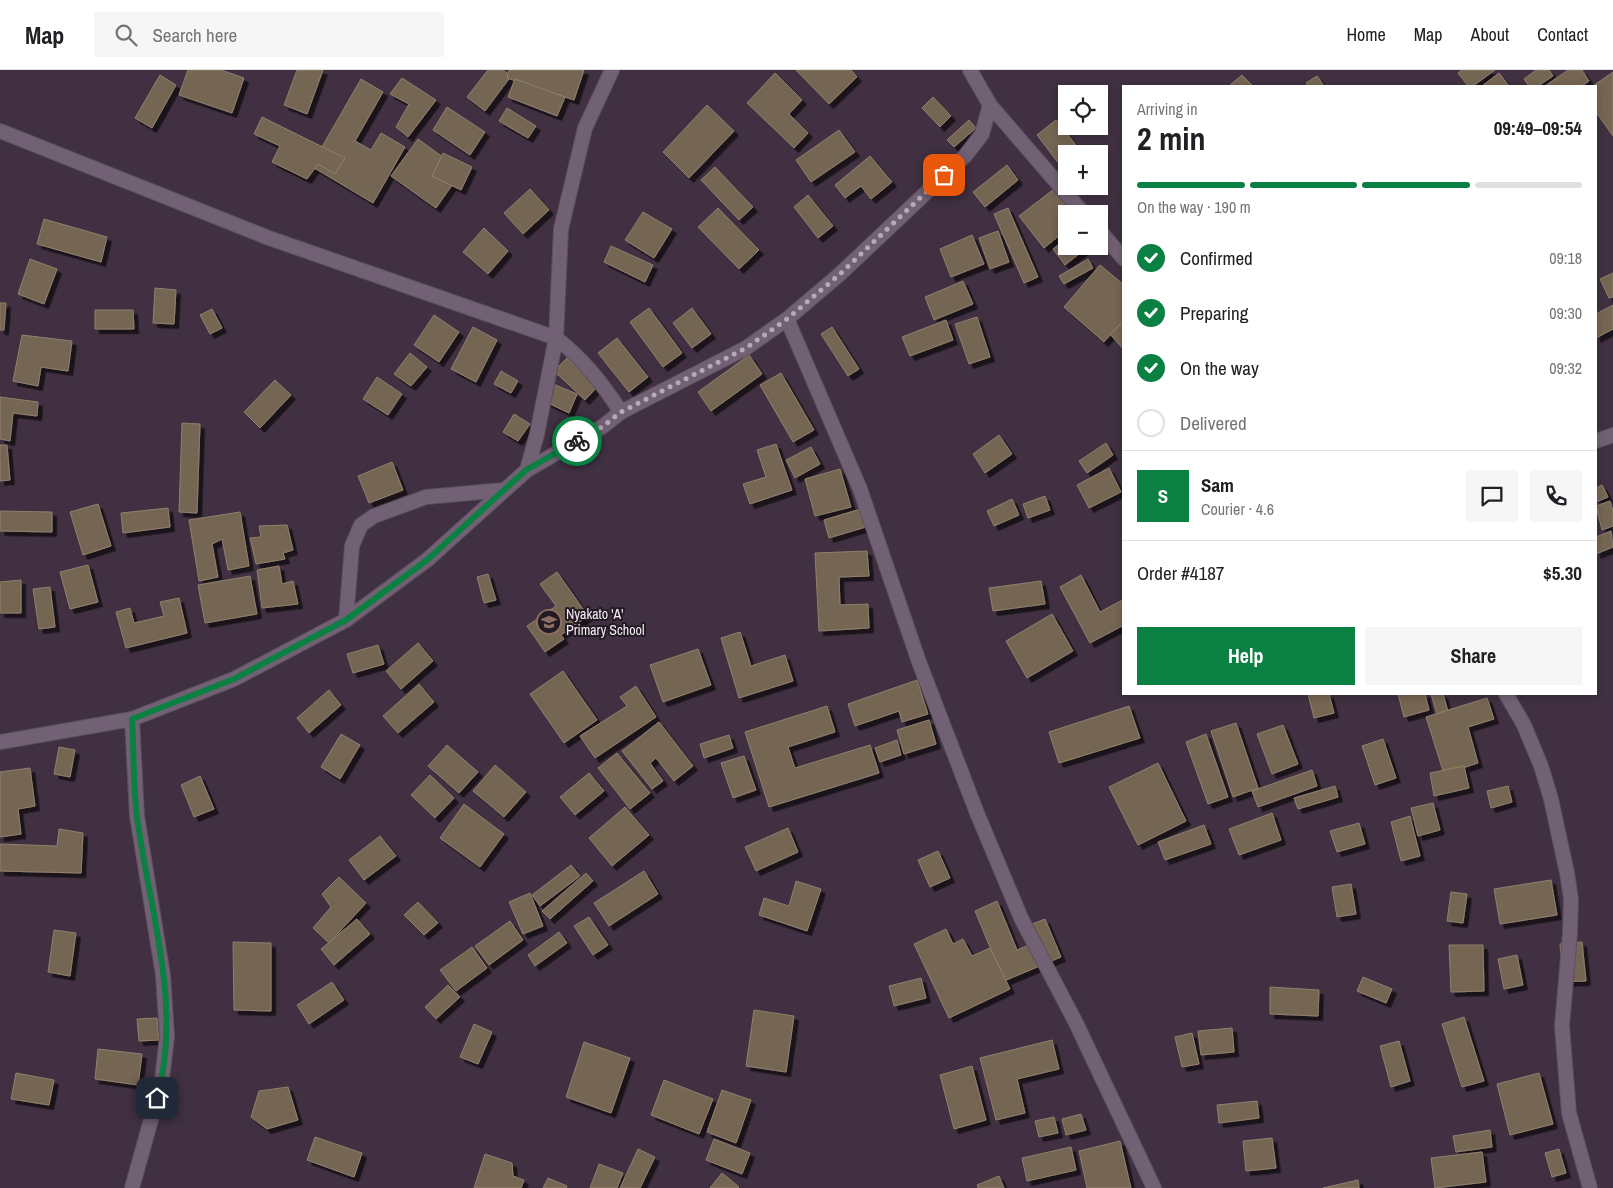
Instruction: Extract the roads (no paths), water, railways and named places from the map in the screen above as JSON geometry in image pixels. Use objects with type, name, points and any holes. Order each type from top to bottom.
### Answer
[{"type":"street","points":[[526,470],[537,434],[556,338],[561,229],[585,128],[612,70]]},
{"type":"street","points":[[970,70],[990,105],[1076,205]]},
{"type":"street","points":[[0,742],[132,719],[234,679],[346,620],[427,560],[526,470],[602,427],[621,412],[746,348],[787,319],[840,274],[965,156],[982,134],[990,105]]},
{"type":"street","points":[[0,131],[269,238],[556,338],[578,355],[602,382],[621,412]]},
{"type":"street","points":[[1108,240],[1122,257]]},
{"type":"street","points":[[787,319],[860,489],[918,662],[977,813],[1021,918],[1076,1023],[1154,1188]]},
{"type":"street","points":[[1597,441],[1613,435]]},
{"type":"street","points":[[346,620],[352,546],[361,525],[374,516],[426,497],[503,490]]},
{"type":"street","points":[[1507,695],[1524,725],[1541,766],[1551,799],[1567,872],[1570,900],[1570,933],[1562,1026],[1569,1113],[1590,1188]]},
{"type":"street","points":[[132,719],[137,816],[163,974],[167,1036],[162,1080],[132,1188]]},
{"type":"place","name":"Nyakato 'A' Primary School","points":[[549,622]]}]
